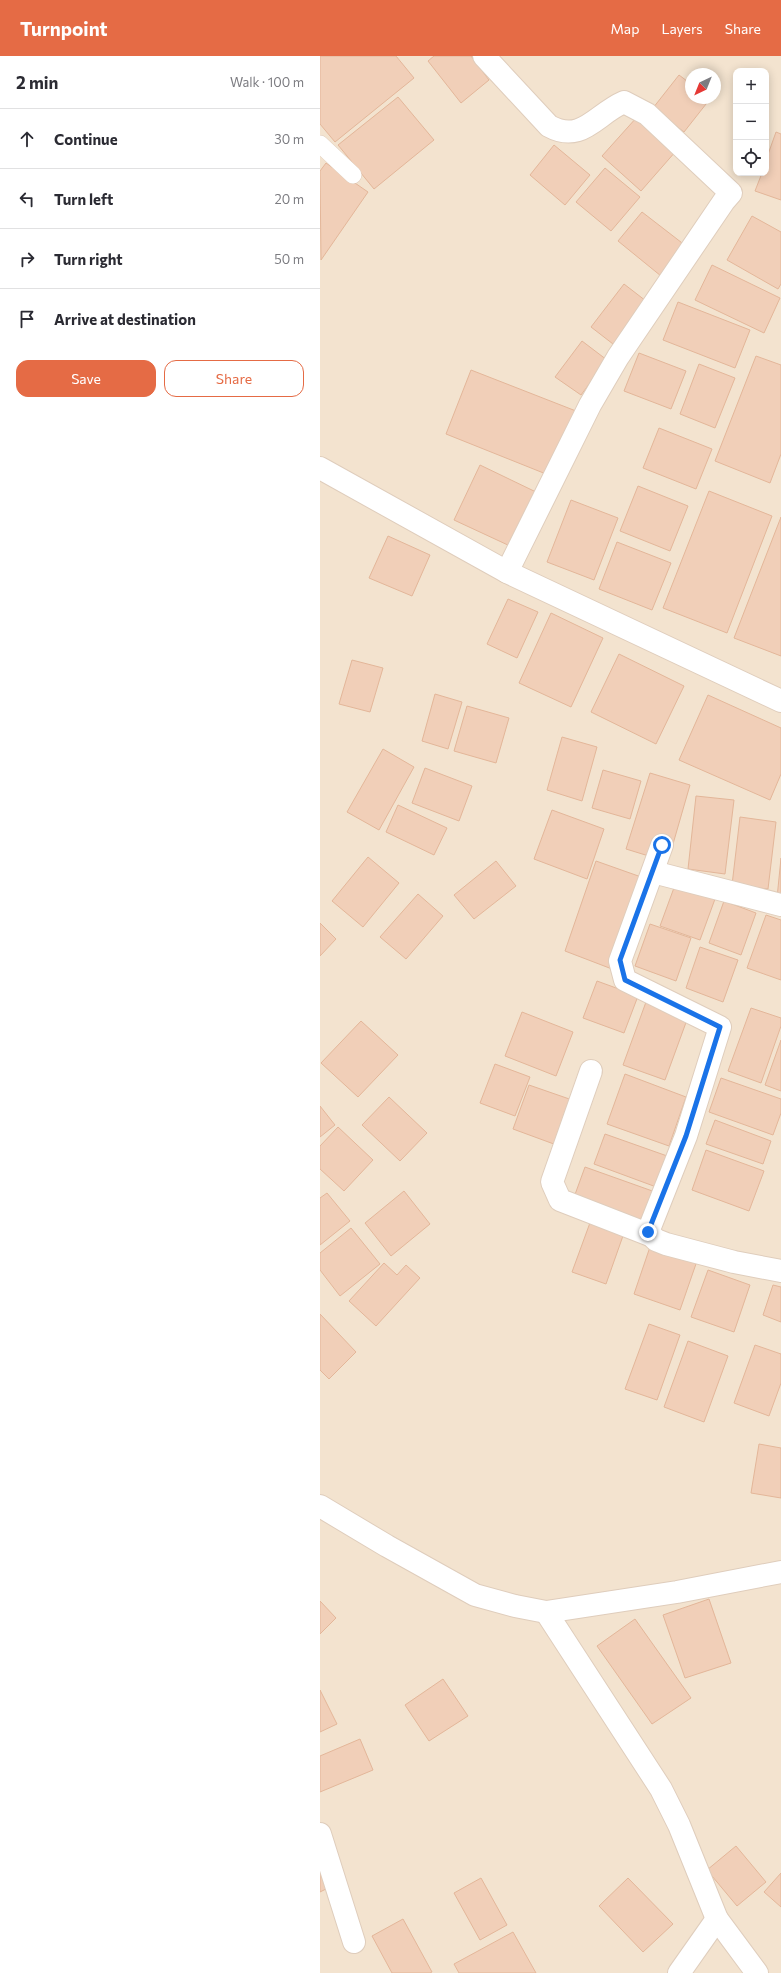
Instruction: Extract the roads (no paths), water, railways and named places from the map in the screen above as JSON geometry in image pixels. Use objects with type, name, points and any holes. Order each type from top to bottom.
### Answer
[{"type":"street","points":[[484,56],[549,126],[559,131],[570,133],[583,129],[624,102],[647,114],[731,194],[724,201],[618,357],[587,412],[507,572]]},
{"type":"street","points":[[320,468],[507,572],[781,702]]},
{"type":"street","points":[[650,1235],[647,1229],[686,1136],[720,1027],[625,980],[620,960],[662,845]]},
{"type":"street","points":[[653,872],[781,905]]},
{"type":"street","points":[[590,1070],[552,1182],[560,1200],[650,1235],[666,1244],[734,1262],[781,1271]]},
{"type":"street","points":[[320,1506],[387,1546],[475,1595],[515,1606],[546,1612],[677,1592],[781,1572]]},
{"type":"street","points":[[546,1612],[661,1789],[679,1825],[717,1919],[757,1973]]},
{"type":"street","points":[[320,1834],[354,1942]]},
{"type":"street","points":[[679,1973],[717,1919]]},
{"type":"lane","points":[[320,144],[353,175]]}]
